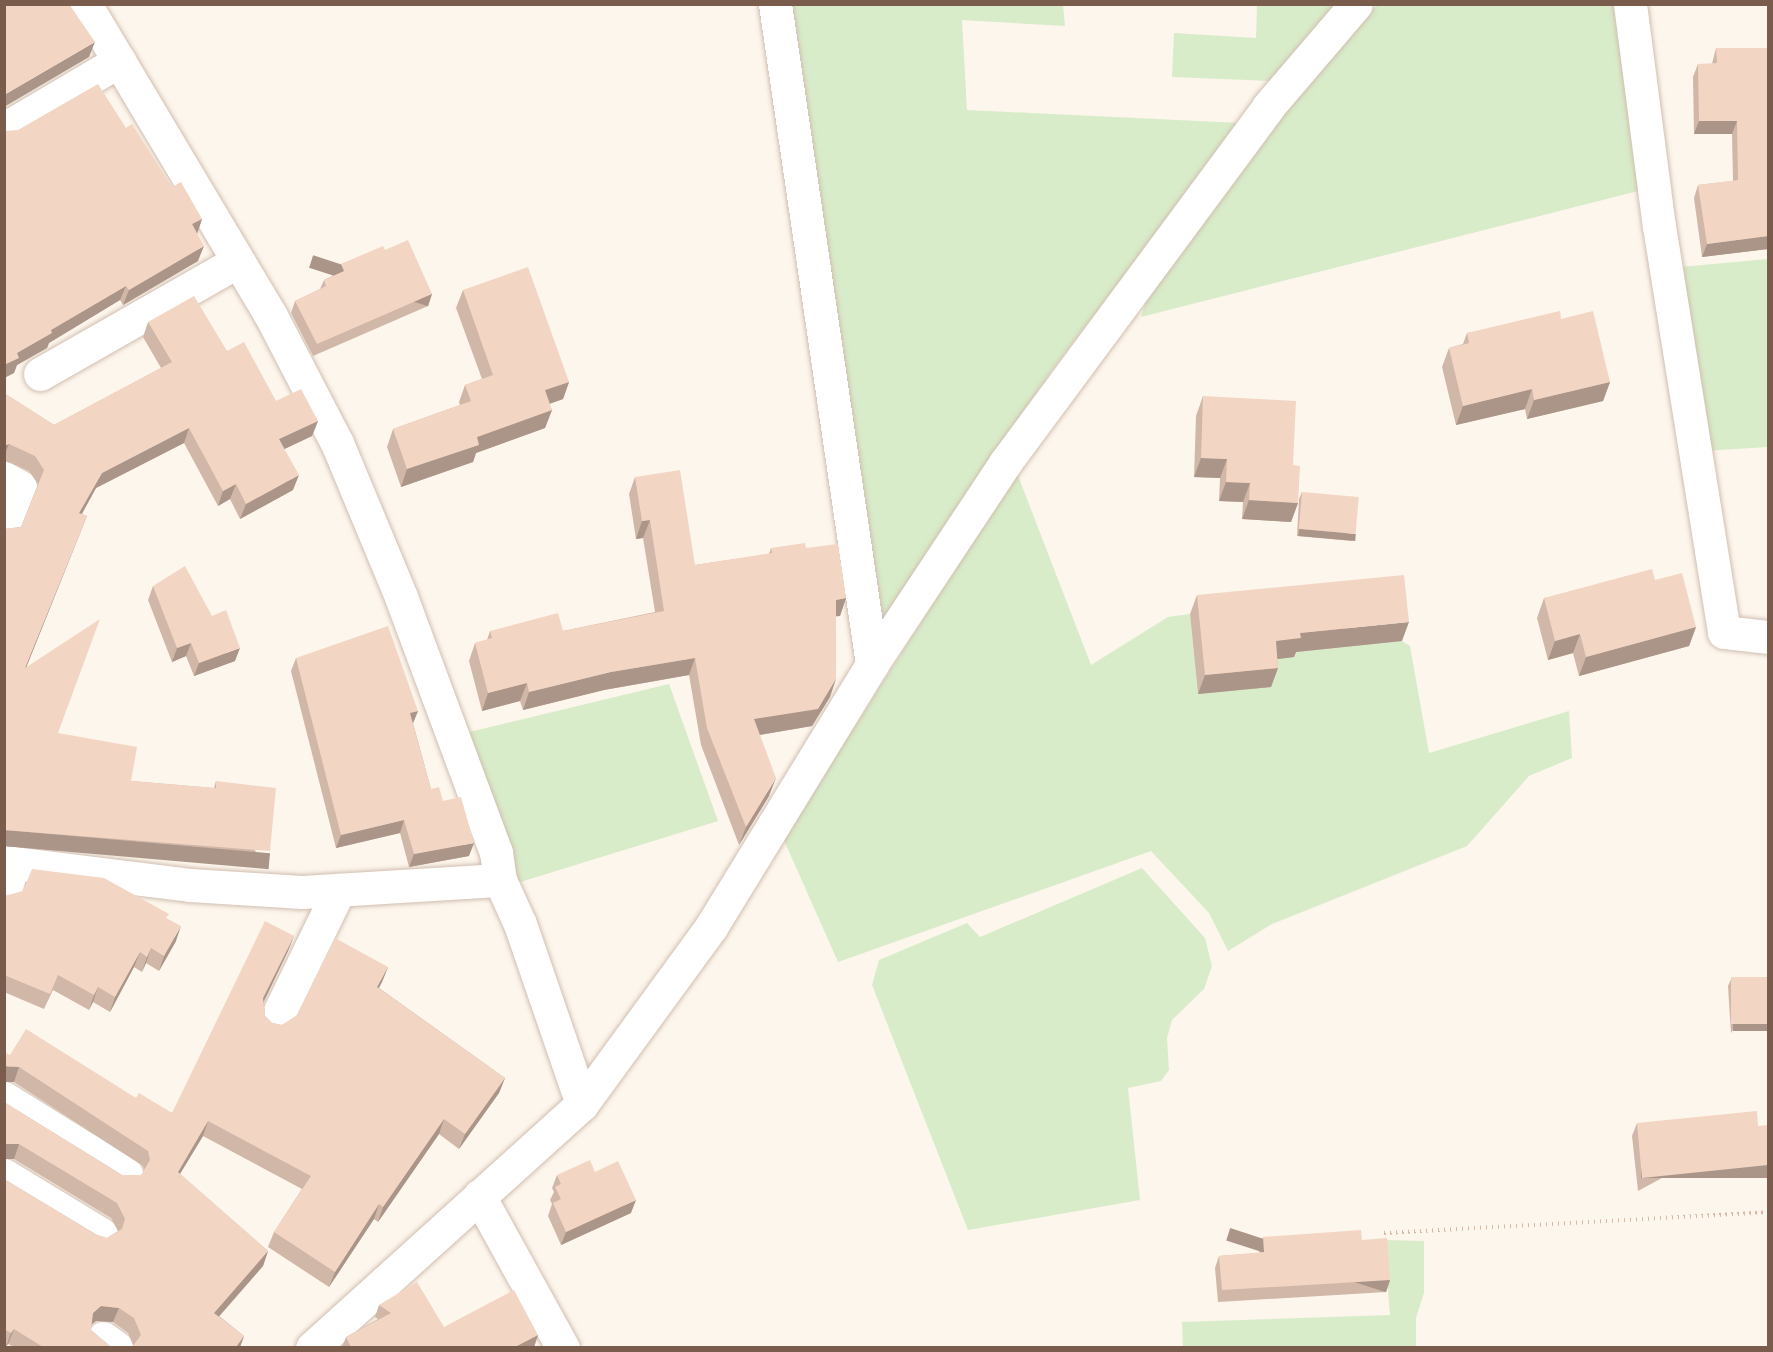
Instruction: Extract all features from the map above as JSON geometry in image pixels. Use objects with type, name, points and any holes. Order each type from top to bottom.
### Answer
[{"type":"street","points":[[85,4],[238,261],[337,442],[401,597],[495,852],[500,880],[520,924],[582,1104]]},
{"type":"street","points":[[775,4],[872,664]]},
{"type":"street","points":[[312,1347],[582,1104],[711,927],[872,664],[1005,462],[1099,331],[1268,107],[1356,4]]},
{"type":"street","points":[[1630,4],[1659,226],[1724,632],[1768,637]]},
{"type":"street","points":[[4,129],[119,61]]},
{"type":"street","points":[[40,374],[238,261]]},
{"type":"street","points":[[4,478],[20,487],[4,527]]},
{"type":"street","points":[[7,873],[190,885],[339,890],[500,880]]},
{"type":"street","points":[[274,1021],[339,890]]},
{"type":"street","points":[[4,1098],[126,1174]]},
{"type":"street","points":[[4,1175],[101,1234]]},
{"type":"street","points":[[479,1196],[562,1347]]},
{"type":"path","points":[[1384,1233],[1768,1212]]},
{"type":"green space","points":[[786,5],[1063,5],[1065,26],[962,20],[967,110],[1240,123],[1050,373],[882,622]]},
{"type":"green space","points":[[1257,5],[1339,5],[1273,81],[1172,77],[1174,33],[1256,38]]},
{"type":"green space","points":[[1377,5],[1618,5],[1642,190],[1141,317],[1150,287],[1263,138]]},
{"type":"green space","points":[[1768,259],[1768,447],[1703,451],[1680,267]]},
{"type":"green space","points":[[1017,473],[1091,665],[1168,617],[1190,614],[1198,694],[1293,652],[1402,641],[1410,646],[1429,753],[1569,711],[1572,758],[1529,776],[1467,846],[1272,924],[1228,951],[1209,913],[1151,851],[838,962],[783,838]]},
{"type":"green space","points":[[669,684],[718,821],[514,884],[461,734]]},
{"type":"green space","points":[[1142,868],[1205,938],[1212,966],[1204,989],[1172,1020],[1167,1038],[1169,1070],[1161,1081],[1128,1088],[1140,1200],[968,1230],[872,985],[879,960],[967,923],[980,937]]},
{"type":"green space","points":[[1384,1240],[1424,1241],[1424,1293],[1416,1318],[1416,1347],[1183,1347],[1182,1322],[1390,1315]]},
{"type":"building","points":[[4,4],[69,4],[95,42],[4,95]]},
{"type":"building","points":[[1716,48],[1768,48],[1768,236],[1707,244],[1698,185],[1738,180],[1737,121],[1699,121],[1698,64],[1717,63]]},
{"type":"building","points":[[98,84],[126,128],[132,124],[172,187],[181,182],[202,219],[192,224],[204,246],[129,290],[126,286],[51,330],[52,333],[17,353],[19,358],[4,365],[4,131],[18,130]]},
{"type":"building","points":[[408,240],[432,294],[317,344],[295,301],[326,286],[324,280],[344,271],[341,264],[383,246],[385,250]]},
{"type":"building","points":[[528,267],[569,382],[545,390],[552,410],[477,437],[479,445],[407,469],[393,429],[471,401],[465,385],[493,375],[463,290]]},
{"type":"building","points":[[194,296],[227,351],[244,342],[276,401],[301,389],[318,421],[279,439],[299,475],[246,504],[236,484],[223,491],[189,428],[102,473],[79,513],[87,516],[25,668],[100,619],[58,733],[137,747],[131,781],[216,788],[216,781],[276,788],[270,851],[4,830],[4,529],[21,527],[44,470],[35,456],[9,444],[4,446],[4,393],[54,425],[172,362],[148,322]]},
{"type":"building","points":[[1560,311],[1561,319],[1593,311],[1610,382],[1534,400],[1532,389],[1463,406],[1449,348],[1469,343],[1467,333]]},
{"type":"building","points":[[1203,396],[1296,401],[1293,465],[1300,466],[1298,503],[1249,500],[1250,483],[1226,482],[1227,459],[1201,458]]},
{"type":"building","points":[[680,470],[695,565],[772,553],[771,548],[805,543],[806,548],[838,544],[846,598],[836,600],[836,679],[818,709],[754,719],[776,778],[746,827],[707,728],[695,658],[611,672],[529,692],[527,683],[488,693],[475,643],[492,638],[490,631],[558,613],[563,631],[664,611],[650,520],[642,521],[635,477]]},
{"type":"building","points":[[1302,492],[1359,497],[1356,534],[1299,529]]},
{"type":"building","points":[[185,566],[212,616],[226,610],[240,648],[199,663],[191,643],[177,648],[153,586]]},
{"type":"building","points":[[1652,569],[1655,580],[1682,573],[1696,627],[1586,657],[1580,634],[1555,641],[1544,598]]},
{"type":"building","points":[[1404,575],[1409,622],[1300,633],[1301,638],[1276,641],[1278,668],[1205,675],[1197,595]]},
{"type":"building","points":[[388,626],[418,711],[410,713],[431,789],[439,787],[443,801],[461,797],[474,843],[414,854],[404,820],[341,835],[296,658]]},
{"type":"building","points":[[32,869],[104,878],[169,914],[166,918],[181,926],[164,956],[151,948],[147,957],[140,952],[115,997],[98,987],[94,995],[58,975],[50,994],[4,975],[4,896],[23,891]]},
{"type":"building","points":[[265,921],[294,936],[263,998],[265,1016],[272,1023],[282,1025],[297,1015],[335,938],[388,967],[377,987],[505,1078],[465,1134],[444,1119],[383,1207],[379,1204],[335,1272],[274,1232],[311,1176],[208,1121],[178,1172],[268,1251],[214,1313],[244,1336],[236,1347],[132,1347],[141,1335],[134,1318],[119,1308],[101,1306],[93,1313],[91,1330],[111,1347],[43,1347],[14,1329],[11,1333],[4,1329],[4,1179],[97,1235],[107,1238],[122,1229],[125,1219],[117,1203],[19,1144],[4,1144],[4,1102],[122,1175],[141,1175],[150,1160],[148,1151],[19,1067],[4,1066],[4,1052],[10,1055],[26,1029],[136,1098],[139,1093],[172,1113]]},
{"type":"building","points":[[1731,977],[1768,977],[1768,1024],[1731,1024]]},
{"type":"building","points":[[1757,1111],[1758,1126],[1768,1125],[1768,1165],[1642,1178],[1637,1123]]},
{"type":"building","points":[[590,1160],[595,1172],[618,1161],[636,1200],[566,1232],[553,1203],[561,1199],[555,1187],[561,1184],[557,1175]]},
{"type":"building","points":[[1361,1230],[1362,1240],[1387,1238],[1390,1280],[1222,1290],[1219,1256],[1264,1252],[1263,1237]]},
{"type":"building","points":[[417,1282],[444,1327],[514,1290],[538,1335],[515,1347],[351,1347],[346,1337],[391,1313],[379,1305]]}]
